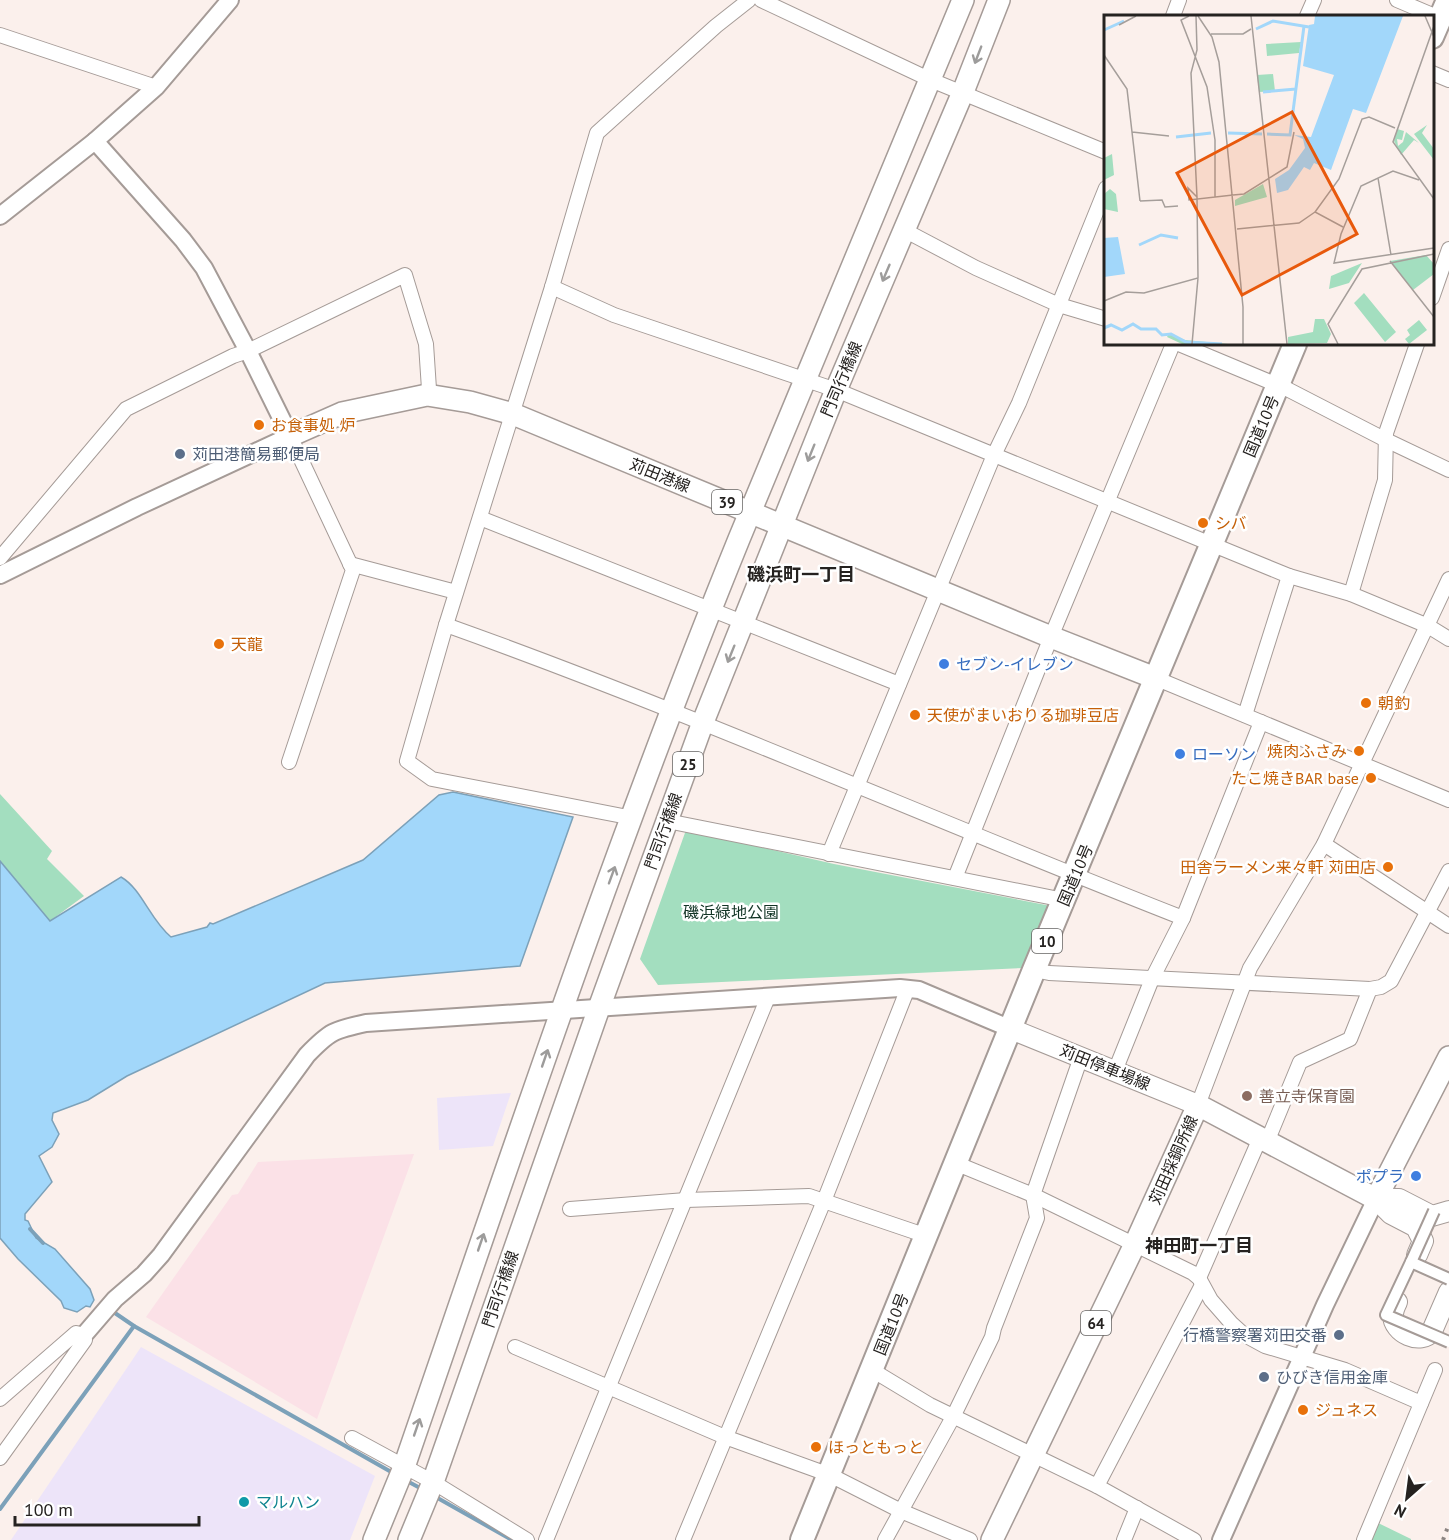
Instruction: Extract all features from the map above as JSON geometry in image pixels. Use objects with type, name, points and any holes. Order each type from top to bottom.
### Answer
[{"type":"highway","points":[[1434,32],[1448,0]]},
{"type":"highway","name":"国道10号","points":[[815,1540],[835,1477],[961,1165],[1018,1032],[1282,387],[1295,345]]},
{"type":"highway","name":"国道10号","points":[[1282,387],[1305,345]]},
{"type":"highway","name":"国道10号","points":[[1041,972],[1064,900],[1081,877]]},
{"type":"highway","name":"国道10号","points":[[877,1373],[927,1236],[961,1165]]},
{"type":"highway","name":"国道10号","points":[[802,1540],[835,1477]]},
{"type":"main road","name":"門司行橋線","points":[[374,1540],[404,1467],[561,1010],[673,710],[751,511],[963,0]]},
{"type":"main road","name":"門司行橋線","points":[[409,1540],[433,1482],[599,1008],[703,722],[836,390],[963,92],[999,0]]},
{"type":"main road","name":"苅田港線","points":[[290,436],[342,413],[427,395],[470,402],[513,414],[1162,681]]},
{"type":"main road","name":"苅田停車場線","points":[[1018,1032],[1198,1105]]},
{"type":"main road","points":[[1376,1199],[1449,1057]]},
{"type":"main road","name":"苅田採銅所線","points":[[992,1540],[1135,1244],[1198,1105],[1376,1199]]},
{"type":"main road","points":[[1376,1199],[1399,1199],[1431,1216],[1441,1211]]},
{"type":"main road","points":[[1376,1199],[1391,1214],[1416,1227],[1423,1241],[1394,1310],[1396,1325],[1409,1336],[1422,1338],[1428,1336],[1449,1292]]},
{"type":"street","points":[[0,216],[95,141],[156,87],[230,0]]},
{"type":"street","points":[[633,818],[432,779],[407,761],[446,625],[552,287],[597,133],[716,26],[749,0]]},
{"type":"street","points":[[761,0],[931,80],[1104,151]]},
{"type":"street","points":[[1173,15],[1179,0]]},
{"type":"street","points":[[1307,15],[1314,0]]},
{"type":"street","points":[[1397,0],[1432,10]]},
{"type":"street","points":[[0,35],[156,87]]},
{"type":"street","points":[[1434,74],[1449,80]]},
{"type":"street","points":[[95,141],[183,240],[204,268],[290,436],[353,570],[289,762]]},
{"type":"street","points":[[829,854],[994,455],[1019,403],[1104,193]]},
{"type":"street","points":[[904,230],[976,268],[1059,305],[1104,318]]},
{"type":"street","points":[[1434,293],[1449,249]]},
{"type":"street","points":[[0,558],[126,409],[405,275],[426,344],[429,389],[427,395]]},
{"type":"street","points":[[552,287],[614,315],[836,390],[1289,576],[1351,594],[1428,626],[1449,639]]},
{"type":"street","points":[[955,878],[1051,637],[1173,345]]},
{"type":"street","points":[[1181,345],[1282,387],[1449,470]]},
{"type":"street","points":[[1351,594],[1386,480],[1386,433],[1417,345]]},
{"type":"street","points":[[0,575],[137,507],[290,436]]},
{"type":"street","points":[[480,518],[899,684]]},
{"type":"street","points":[[350,564],[456,592]]},
{"type":"street","points":[[1245,715],[1289,576]]},
{"type":"street","points":[[1198,1105],[1250,969],[1324,843],[1449,579]]},
{"type":"street","points":[[446,625],[534,656],[673,710],[1183,918]]},
{"type":"street","points":[[1162,681],[1449,800]]},
{"type":"street","points":[[1115,1071],[1152,979],[1183,918],[1261,722]]},
{"type":"street","points":[[667,821],[1064,900]]},
{"type":"street","points":[[1324,843],[1449,926]]},
{"type":"street","points":[[1041,972],[1370,989],[1381,987],[1390,981],[1449,871]]},
{"type":"street","points":[[0,1458],[85,1340],[84,1335],[115,1299],[144,1274],[161,1255],[307,1055],[321,1040],[336,1029],[366,1023],[908,988],[919,990],[1018,1032]]},
{"type":"street","points":[[683,1540],[824,1201],[908,988]]},
{"type":"street","points":[[1097,1486],[1200,1282],[1300,1062],[1350,1039],[1370,989]]},
{"type":"street","points":[[546,1540],[768,997]]},
{"type":"street","points":[[885,1540],[984,1357],[1037,1218],[1033,1195],[1081,1057]]},
{"type":"street","points":[[961,1165],[1033,1195],[1193,1273],[1222,1314],[1243,1334],[1265,1346],[1359,1375],[1421,1403]]},
{"type":"street","points":[[570,1209],[686,1200],[809,1196],[927,1236]]},
{"type":"street","points":[[1221,1540],[1302,1357],[1376,1199]]},
{"type":"street","points":[[1441,1211],[1411,1262],[1386,1315],[1449,1342]]},
{"type":"street","points":[[1411,1262],[1449,1279]]},
{"type":"street","points":[[0,1399],[76,1333],[84,1335]]},
{"type":"street","points":[[515,1347],[725,1437],[835,1477],[901,1511],[970,1540]]},
{"type":"street","points":[[1364,1540],[1435,1370]]},
{"type":"street","points":[[877,1373],[930,1405],[1033,1457],[1097,1486],[1194,1540]]},
{"type":"street","points":[[352,1438],[433,1482],[527,1540]]},
{"type":"street","points":[[1124,1540],[1137,1508]]},
{"type":"shaded area","points":[[511,1093],[493,1146],[439,1150],[437,1098]]},
{"type":"shaded area","points":[[414,1154],[317,1419],[146,1317],[232,1195],[238,1194],[258,1162]]},
{"type":"shaded area","points":[[141,1347],[375,1476],[350,1540],[11,1540]]},
{"type":"green space","points":[[0,794],[52,851],[47,859],[84,896],[50,921],[0,861]]},
{"type":"green space","name":"磯浜緑地公園","points":[[686,830],[834,864],[1051,906],[1024,968],[658,985],[640,959]]},
{"type":"green space","points":[[1372,1520],[1411,1539],[1411,1540],[1364,1540]]},
{"type":"water","points":[[453,792],[573,817],[520,966],[325,983],[127,1076],[88,1100],[53,1113],[52,1120],[59,1134],[52,1147],[39,1156],[52,1182],[25,1214],[25,1220],[28,1221],[36,1238],[55,1249],[90,1289],[94,1300],[90,1307],[86,1306],[77,1312],[64,1308],[61,1301],[0,1238],[0,861],[50,921],[121,877],[135,889],[157,922],[171,937],[207,927],[210,923],[213,924],[363,860],[439,795]]},
{"type":"waterway","points":[[30,1229],[43,1243]]},
{"type":"waterway","points":[[112,1311],[134,1326]]},
{"type":"waterway","points":[[0,1509],[134,1326],[393,1473]]},
{"type":"waterway","points":[[405,1480],[422,1489]]},
{"type":"waterway","points":[[434,1496],[512,1540]]},
{"type":"railway","points":[[1443,1540],[1449,1524]]},
{"type":"place","name":"お食事処 炉","points":[[259,425]]},
{"type":"place","name":"苅田港簡易郵便局","points":[[180,454]]},
{"type":"place","name":"シバ","points":[[1203,523]]},
{"type":"place","name":"天龍","points":[[219,644]]},
{"type":"place","name":"セブン-イレブン","points":[[944,664]]},
{"type":"place","name":"朝釣","points":[[1366,703]]},
{"type":"place","name":"天使がまいおりる珈琲豆店","points":[[915,715]]},
{"type":"place","name":"焼肉ふさみ","points":[[1359,751]]},
{"type":"place","name":"ローソン","points":[[1180,754]]},
{"type":"place","name":"たこ焼きBAR base","points":[[1371,778]]},
{"type":"place","name":"田舎ラーメン来々軒 苅田店","points":[[1388,867]]},
{"type":"place","name":"善立寺保育園","points":[[1247,1096]]},
{"type":"place","name":"ポプラ","points":[[1416,1176]]},
{"type":"place","name":"行橋警察署苅田交番","points":[[1339,1335]]},
{"type":"place","name":"ひびき信用金庫","points":[[1264,1377]]},
{"type":"place","name":"ジュネス","points":[[1303,1410]]},
{"type":"place","name":"ほっともっと","points":[[816,1447]]},
{"type":"place","name":"マルハン","points":[[244,1502]]},
{"type":"district","name":"磯浜町一丁目","points":[[801,574]]},
{"type":"district","name":"神田町一丁目","points":[[1199,1245]]}]
